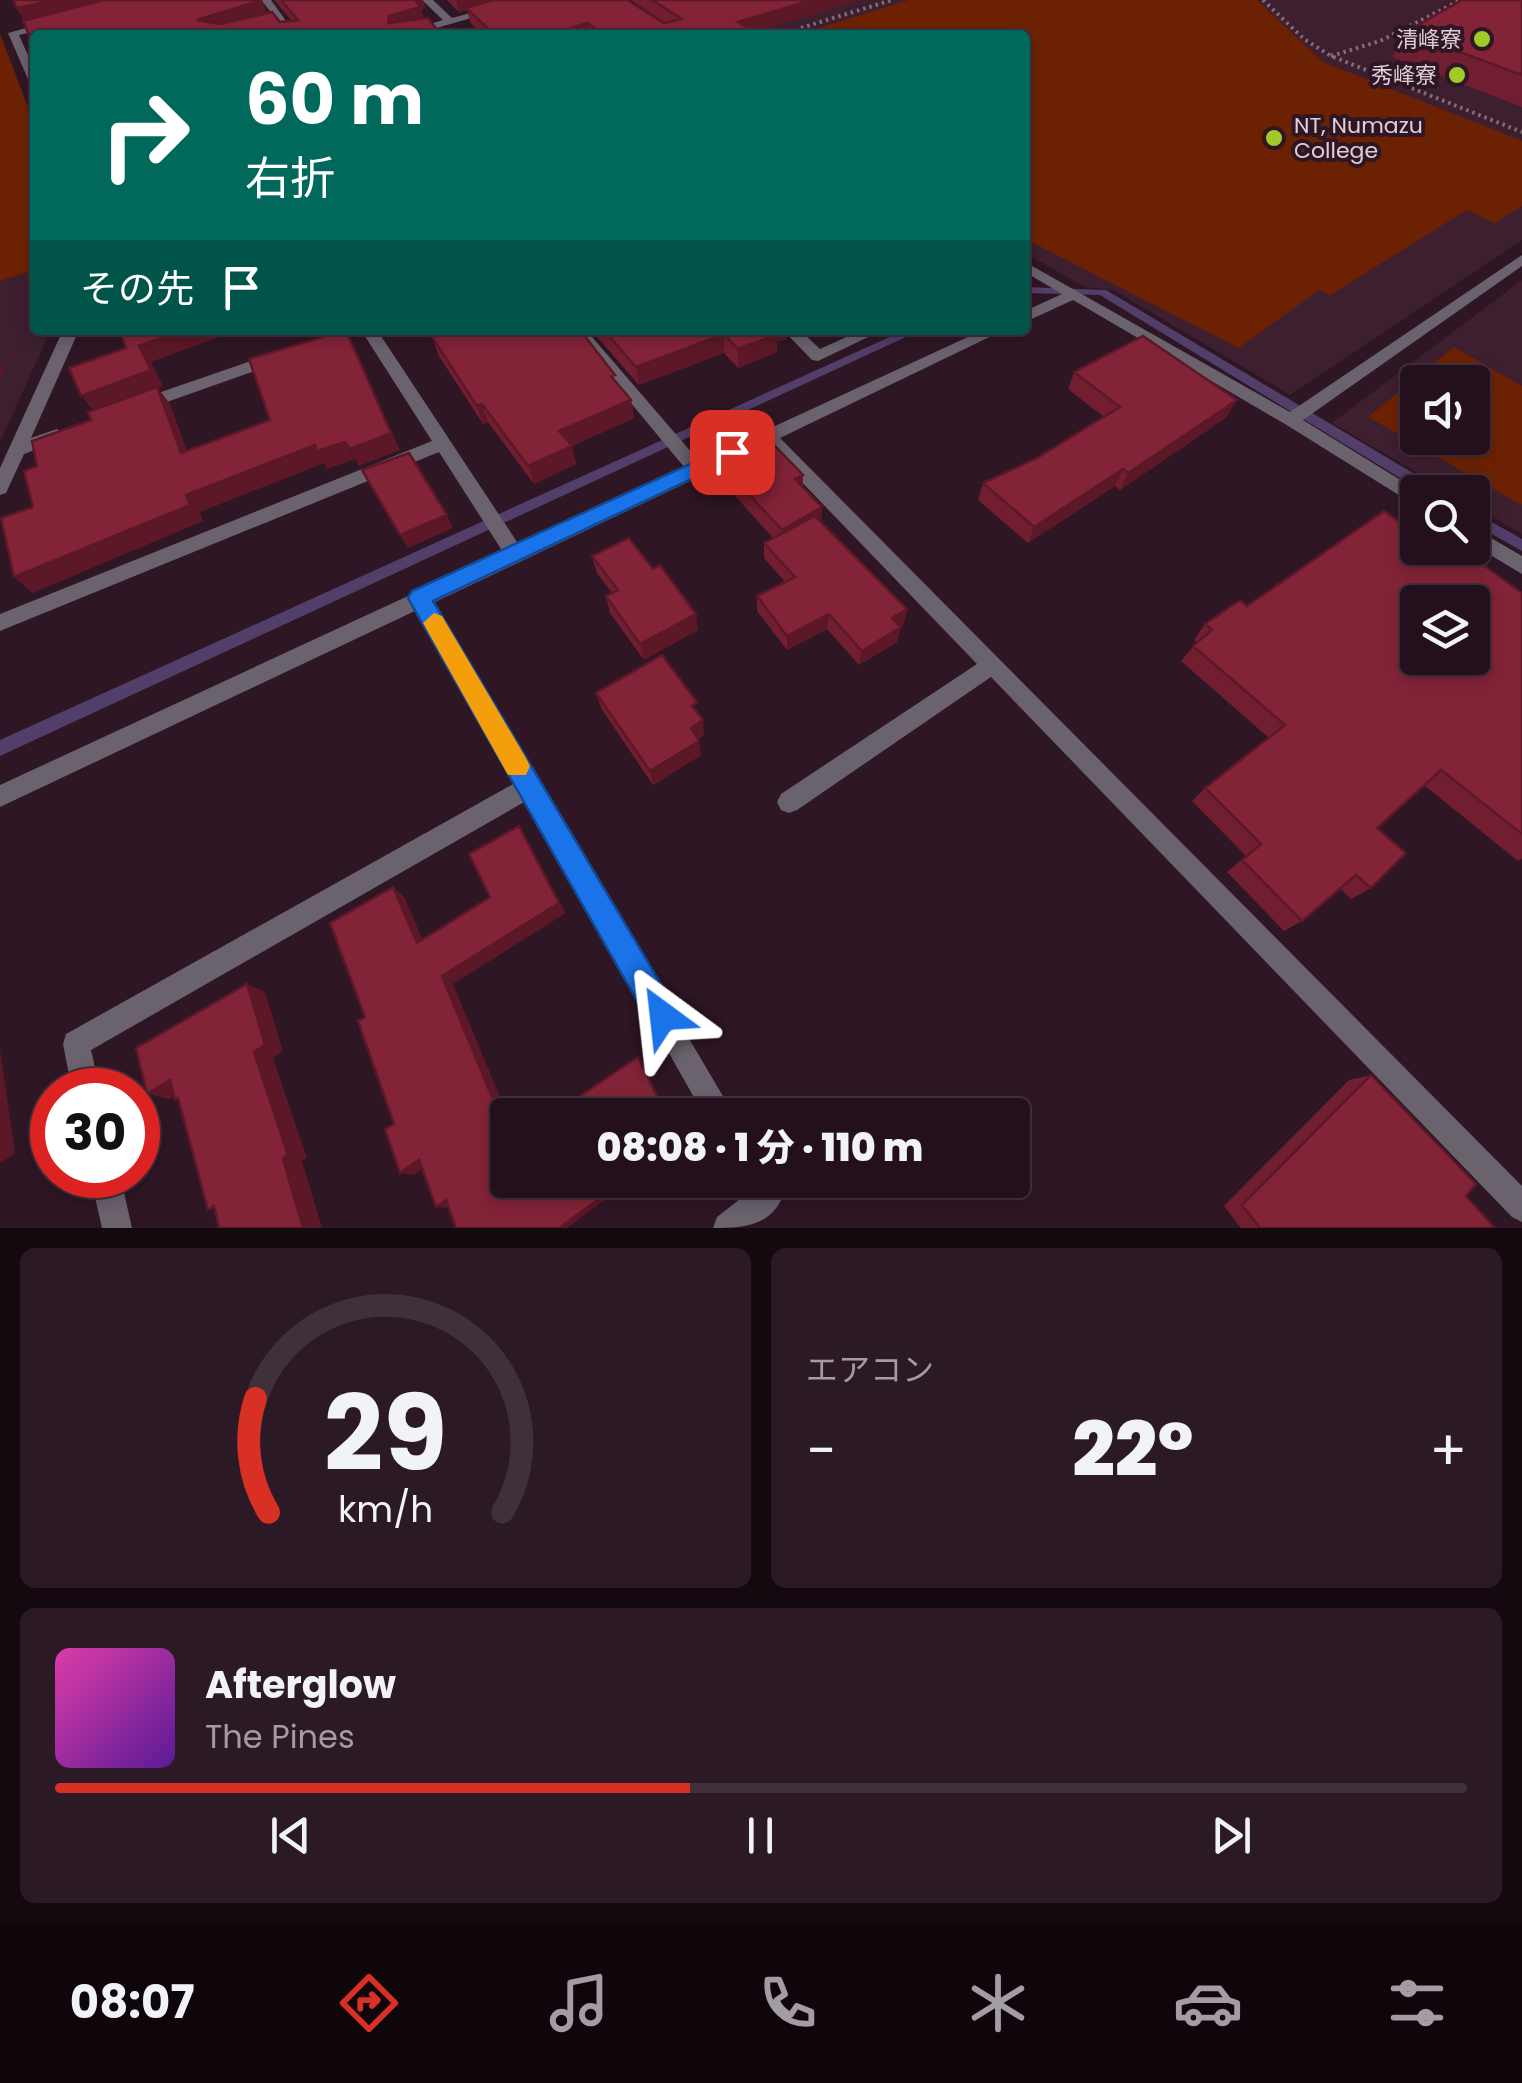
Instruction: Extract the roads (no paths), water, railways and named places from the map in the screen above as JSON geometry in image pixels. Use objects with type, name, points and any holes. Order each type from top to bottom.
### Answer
[{"type":"street","points":[[243,30],[285,23],[266,0]]},
{"type":"street","points":[[427,0],[451,22]]},
{"type":"street","points":[[420,30],[530,0]]},
{"type":"street","points":[[30,69],[13,33],[73,19]]},
{"type":"street","points":[[1291,420],[1522,259]]},
{"type":"street","points":[[1030,269],[1291,420],[1400,489]]},
{"type":"street","points":[[1030,315],[1074,294]]},
{"type":"street","points":[[0,488],[69,335]]},
{"type":"street","points":[[373,335],[514,553]]},
{"type":"street","points":[[582,335],[696,469]]},
{"type":"street","points":[[796,335],[818,356],[864,335]]},
{"type":"street","points":[[0,796],[985,335]]},
{"type":"street","points":[[128,410],[295,350]]},
{"type":"street","points":[[16,450],[72,430]]},
{"type":"street","points":[[768,436],[1522,1207]]},
{"type":"street","points":[[0,623],[441,444]]},
{"type":"street","points":[[1490,546],[1522,566]]},
{"type":"street","points":[[420,598],[710,1098]]},
{"type":"street","points":[[789,802],[992,665]]},
{"type":"street","points":[[81,1068],[76,1044],[529,787]]},
{"type":"street","points":[[110,1198],[117,1228]]},
{"type":"street","points":[[728,1228],[766,1198]]},
{"type":"waterway","points":[[1030,290],[1102,292],[1405,475]]},
{"type":"waterway","points":[[0,748],[904,335]]},
{"type":"waterway","points":[[1490,527],[1522,546]]},
{"type":"place","name":"清峰寮","points":[[1482,39]]},
{"type":"place","name":"秀峰寮","points":[[1457,75]]},
{"type":"place","name":"NT, Numazu College","points":[[1274,138]]}]
